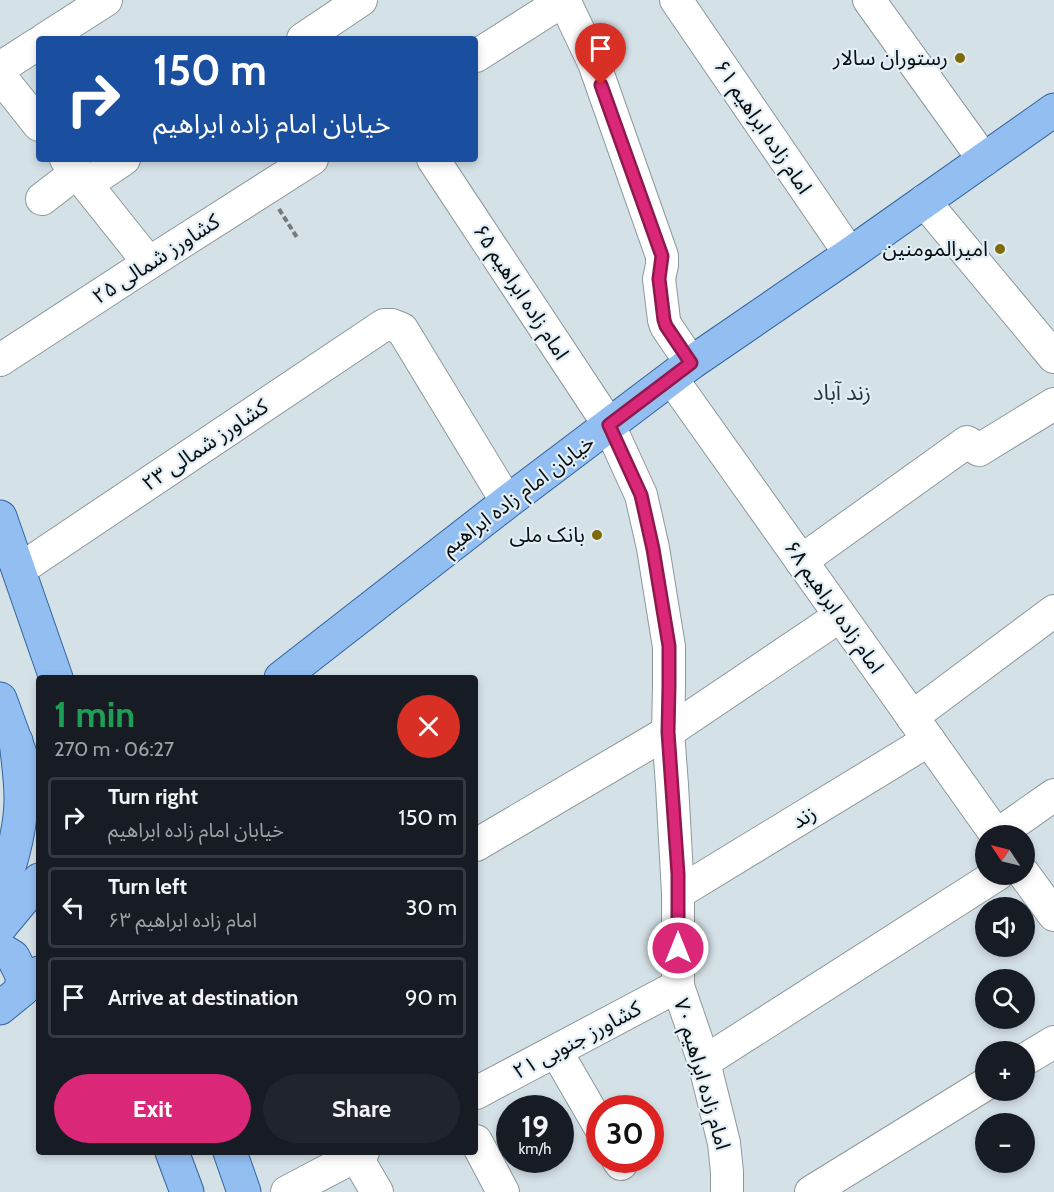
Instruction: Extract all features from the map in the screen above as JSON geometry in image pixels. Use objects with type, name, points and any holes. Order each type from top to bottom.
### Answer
[{"type":"main road","name":"خیابان امام زاده ابراهیم","points":[[285,675],[507,502],[681,371],[1054,110]]},
{"type":"main road","points":[[0,517],[55,675]]},
{"type":"main road","points":[[39,631],[69,675]]},
{"type":"main road","points":[[0,699],[36,799]]},
{"type":"main road","points":[[0,894],[17,833],[21,798],[16,741]]},
{"type":"main road","points":[[0,927],[36,884]]},
{"type":"main road","points":[[0,949],[13,957],[22,975],[20,997]]},
{"type":"main road","points":[[173,1155],[187,1192]]},
{"type":"main road","points":[[231,1155],[244,1192]]},
{"type":"street","points":[[47,36],[68,10],[105,0]]},
{"type":"street","points":[[307,36],[361,0]]},
{"type":"street","points":[[478,55],[564,0]]},
{"type":"street","name":"امام زاده ابراهیم ۶۸","points":[[564,0],[594,63],[662,256],[659,279],[665,323],[681,371],[801,561],[990,825]]},
{"type":"street","name":"امام زاده ابراهیم ۶۱","points":[[676,0],[850,254]]},
{"type":"street","points":[[869,0],[984,160]]},
{"type":"street","points":[[0,68],[36,45]]},
{"type":"street","points":[[0,76],[36,121]]},
{"type":"street","points":[[42,199],[77,172],[113,162]]},
{"type":"street","name":"کشاورز شمالی ۲۵","points":[[0,360],[307,162]]},
{"type":"street","name":"امام زاده ابراهیم ۶۵","points":[[435,162],[609,425]]},
{"type":"street","points":[[77,172],[149,263]]},
{"type":"street","points":[[924,201],[1054,357]]},
{"type":"street","name":"کشاورز شمالی ۲۳","points":[[19,570],[384,325],[402,329],[507,502]]},
{"type":"street","points":[[801,561],[967,442],[980,450],[1054,404]]},
{"type":"street","name":"امام زاده ابراهیم ۷۰","points":[[609,425],[641,495],[653,549],[669,646],[668,732],[678,893],[678,986],[704,1062],[724,1143],[727,1192]]},
{"type":"street","name":"زند","points":[[678,893],[921,729],[1054,611]]},
{"type":"street","points":[[478,844],[668,732],[840,616]]},
{"type":"street","points":[[1011,825],[1054,795]]},
{"type":"street","points":[[704,1062],[981,885]]},
{"type":"street","points":[[1032,885],[1054,915]]},
{"type":"street","name":"کشاورز جنوبی ۲۱","points":[[478,1092],[678,986]]},
{"type":"street","points":[[1035,1053],[1054,1042]]},
{"type":"street","points":[[556,1051],[586,1103]]},
{"type":"street","points":[[811,1192],[975,1091]]},
{"type":"street","points":[[478,1145],[503,1192]]},
{"type":"street","points":[[287,1192],[358,1155]]},
{"type":"street","points":[[360,1155],[377,1192]]},
{"type":"path","points":[[267,188],[298,239]]},
{"type":"place","name":"رستوران سالار","points":[[960,58]]},
{"type":"place","name":"امیرالمومنین","points":[[1000,249]]},
{"type":"place","name":"بانک ملی","points":[[597,535]]},
{"type":"district","name":"زند آباد","points":[[842,392]]},
{"type":"route","points":[[601,85],[662,256],[659,279],[664,320],[691,363],[609,425],[641,495],[653,549],[669,646],[668,732],[678,874],[678,948]]}]
